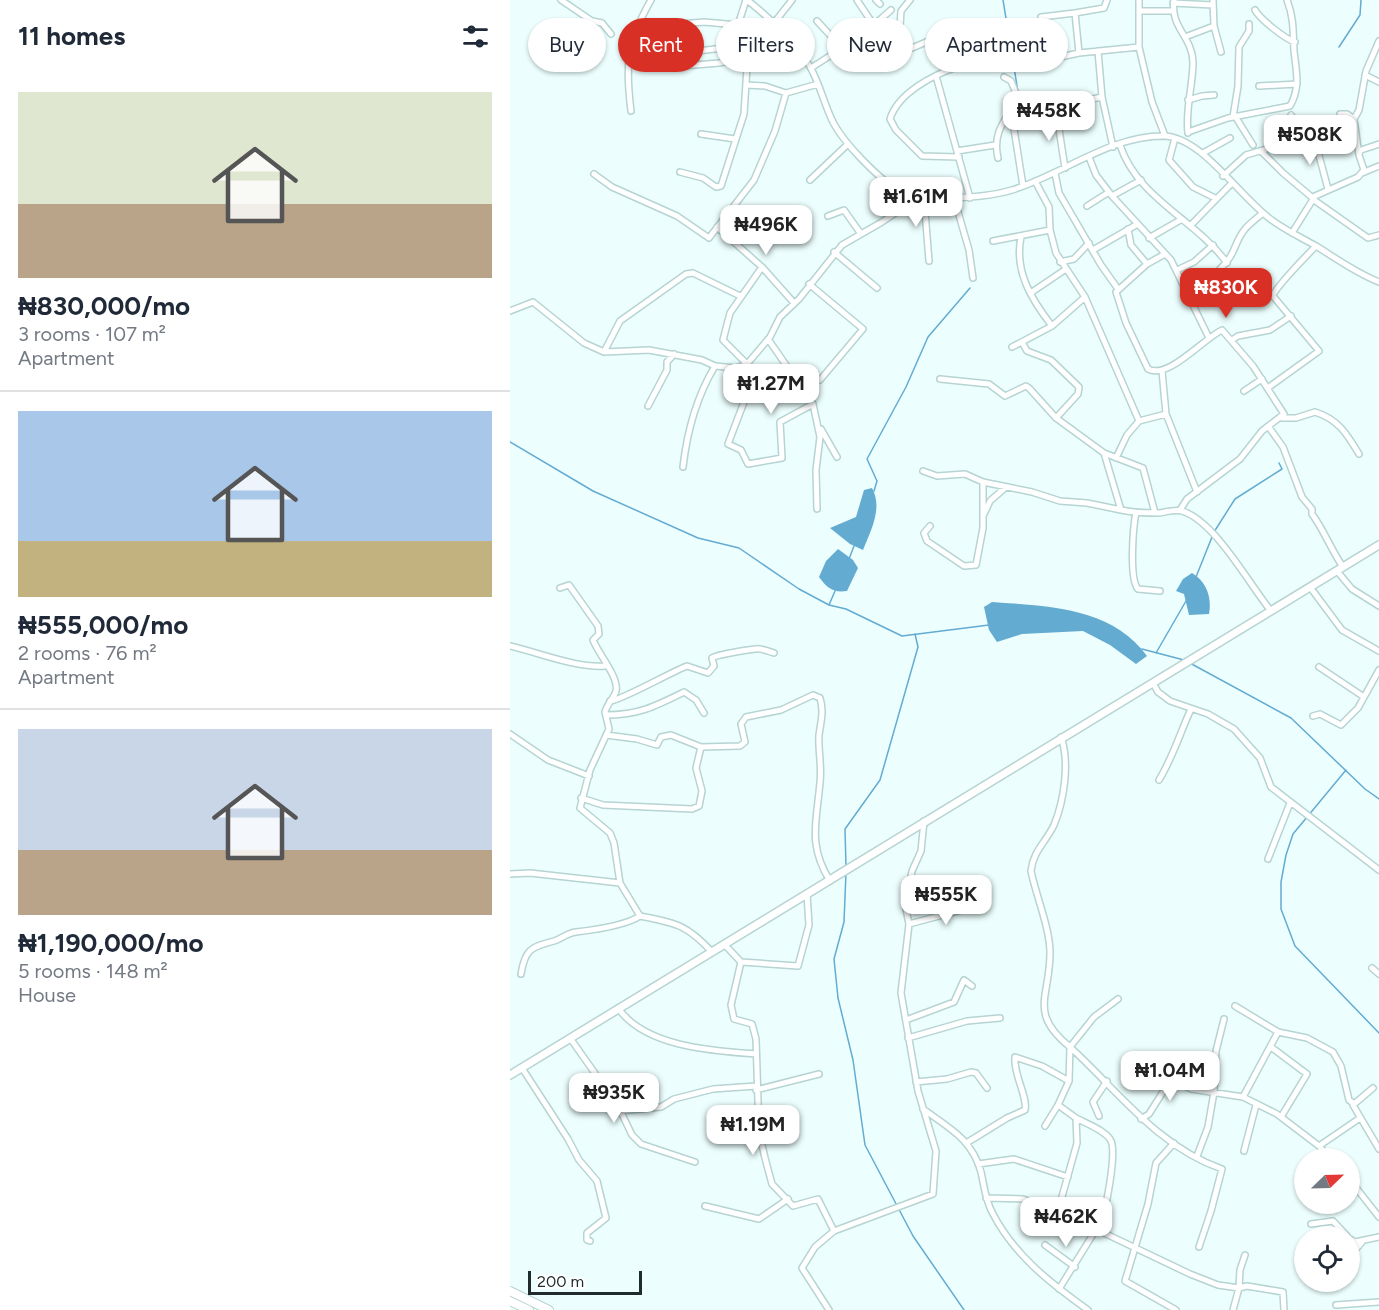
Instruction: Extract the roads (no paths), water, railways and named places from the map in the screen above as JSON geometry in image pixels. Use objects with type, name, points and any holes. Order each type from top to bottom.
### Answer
[{"type":"highway","points":[[510,1291],[549,1310]]},
{"type":"highway","points":[[510,1301],[529,1310]]},
{"type":"main road","points":[[510,1075],[711,951],[830,881],[924,819],[1379,545]]},
{"type":"street","points":[[561,0],[592,21],[602,23],[611,34]]},
{"type":"street","points":[[631,111],[627,59],[633,32],[651,0]]},
{"type":"street","points":[[740,18],[746,0],[768,18]]},
{"type":"street","points":[[778,18],[792,0]]},
{"type":"street","points":[[857,0],[870,18]]},
{"type":"street","points":[[901,18],[901,11],[910,0]]},
{"type":"street","points":[[1041,18],[1104,8],[1107,0]]},
{"type":"street","points":[[1139,0],[1139,47],[1152,102],[1166,136]]},
{"type":"street","points":[[1188,132],[1234,117],[1290,106],[1297,84],[1298,67],[1293,17],[1287,0]]},
{"type":"street","points":[[1189,142],[1188,100],[1193,62],[1185,37],[1174,21],[1171,11],[1173,2],[1213,2],[1214,26],[1221,52]]},
{"type":"street","points":[[882,18],[891,10]]},
{"type":"street","points":[[1255,10],[1259,17],[1288,40],[1295,42]]},
{"type":"street","points":[[1140,11],[1171,11]]},
{"type":"street","points":[[1075,13],[1079,53]]},
{"type":"street","points":[[817,21],[827,32]]},
{"type":"street","points":[[1249,24],[1249,31],[1239,47],[1234,117],[1253,145]]},
{"type":"street","points":[[1185,37],[1214,26]]},
{"type":"street","points":[[1362,173],[1364,165],[1359,155],[1354,121],[1359,110],[1365,75],[1379,41]]},
{"type":"street","points":[[1068,55],[1139,47]]},
{"type":"street","points":[[1098,51],[1102,97],[1113,147]]},
{"type":"street","points":[[680,172],[703,178],[716,187],[722,186],[744,114],[746,72]]},
{"type":"street","points":[[813,72],[834,124],[848,144],[896,189],[927,198],[970,198],[1023,186],[1113,147],[1166,136],[1189,142],[1263,213],[1292,233],[1379,282]]},
{"type":"street","points":[[945,72],[910,94],[896,107],[890,119],[896,130],[922,156],[942,159],[994,145]]},
{"type":"street","points":[[1365,75],[1379,82]]},
{"type":"street","points":[[936,76],[970,198]]},
{"type":"street","points":[[1004,76],[1015,87],[1018,98],[1015,137],[1023,186]]},
{"type":"street","points":[[747,86],[765,86],[786,93],[818,84]]},
{"type":"street","points":[[1259,86],[1297,84]]},
{"type":"street","points":[[594,174],[612,187],[677,216],[709,238],[754,180],[777,124],[786,93]]},
{"type":"street","points":[[1188,100],[1214,95]]},
{"type":"street","points":[[1078,102],[1102,97]]},
{"type":"street","points":[[998,158],[994,145],[1000,126],[1012,108],[1017,106]]},
{"type":"street","points":[[1056,110],[1065,168]]},
{"type":"street","points":[[1340,114],[1347,114],[1354,121]]},
{"type":"street","points":[[1291,115],[1306,139]]},
{"type":"street","points":[[1223,176],[1240,157],[1306,139],[1354,121]]},
{"type":"street","points":[[701,134],[735,139]]},
{"type":"street","points":[[1314,136],[1328,189]]},
{"type":"street","points":[[1175,138],[1169,160],[1193,187],[1215,198]]},
{"type":"street","points":[[1203,153],[1230,138]]},
{"type":"street","points":[[810,180],[848,144]]},
{"type":"street","points":[[1359,155],[1361,150],[1379,144]]},
{"type":"street","points":[[1120,145],[1128,165],[1153,194],[1213,245],[1227,263]]},
{"type":"street","points":[[1261,151],[1282,173],[1368,238],[1379,235]]},
{"type":"street","points":[[1089,157],[1096,175],[1110,194],[1177,270],[1194,312],[1209,338]]},
{"type":"street","points":[[1292,233],[1314,199],[1328,189],[1379,166]]},
{"type":"street","points":[[1055,172],[1059,193],[1118,289],[1117,296],[1121,310],[1148,369],[1162,370],[1222,330],[1269,387],[1284,414],[1282,418]]},
{"type":"street","points":[[1087,206],[1141,180]]},
{"type":"street","points":[[1035,181],[1049,207],[1050,230],[1060,262],[1085,297],[1139,421]]},
{"type":"street","points":[[1191,225],[1231,184]]},
{"type":"street","points":[[813,404],[780,422],[782,458],[748,464],[741,450],[728,444],[744,402],[745,365],[768,339],[780,317],[795,303],[834,252],[919,197]]},
{"type":"street","points":[[927,198],[925,211],[929,261]]},
{"type":"street","points":[[954,198],[969,250],[972,278]]},
{"type":"street","points":[[828,216],[844,210],[861,234]]},
{"type":"street","points":[[1220,269],[1234,255],[1237,242],[1245,229],[1263,213]]},
{"type":"street","points":[[1149,238],[1182,219]]},
{"type":"street","points":[[1093,250],[1136,225]]},
{"type":"street","points":[[717,227],[762,267],[795,303]]},
{"type":"street","points":[[1128,229],[1131,244],[1147,264]]},
{"type":"street","points":[[993,240],[1021,237],[1050,230]]},
{"type":"street","points":[[1021,237],[1018,257],[1021,275],[1052,326]]},
{"type":"street","points":[[1060,262],[1074,259],[1089,243]]},
{"type":"street","points":[[1177,270],[1194,261],[1213,245]]},
{"type":"street","points":[[1269,387],[1319,351],[1275,299],[1273,291],[1316,246]]},
{"type":"street","points":[[834,252],[877,288]]},
{"type":"street","points":[[1118,289],[1147,264],[1165,254]]},
{"type":"street","points":[[745,365],[723,340],[730,314],[740,296],[762,267]]},
{"type":"street","points":[[1032,292],[1066,269]]},
{"type":"street","points":[[604,352],[620,321],[686,274],[693,273],[740,296]]},
{"type":"street","points":[[809,284],[863,329],[820,380]]},
{"type":"street","points":[[1012,347],[1023,344],[1052,326],[1085,297]]},
{"type":"street","points":[[510,311],[533,302],[584,343],[604,352],[649,350],[674,354],[715,366],[745,365]]},
{"type":"street","points":[[1232,340],[1238,336],[1270,330],[1291,316]]},
{"type":"street","points":[[768,339],[813,404],[820,437],[816,470],[817,509]]},
{"type":"street","points":[[1023,344],[1027,351],[1051,360],[1079,387],[1078,393],[1056,418]]},
{"type":"street","points":[[648,406],[667,370],[667,362],[674,354]]},
{"type":"street","points":[[683,467],[686,440],[699,401],[715,366]]},
{"type":"street","points":[[1162,370],[1166,414],[1197,492]]},
{"type":"street","points":[[940,379],[989,384],[1005,396],[1026,386],[1056,418],[1104,453],[1145,471],[1155,513]]},
{"type":"street","points":[[1244,391],[1262,379]]},
{"type":"street","points":[[1180,510],[1187,499],[1240,459],[1268,426],[1282,418],[1296,418],[1315,412],[1330,417],[1346,431],[1359,454]]},
{"type":"street","points":[[1116,458],[1127,435],[1139,421],[1166,414]]},
{"type":"street","points":[[819,425],[837,457]]},
{"type":"street","points":[[1268,426],[1283,447],[1302,497],[1312,509],[1313,517],[1319,522],[1340,569],[1352,588],[1379,606]]},
{"type":"street","points":[[1104,453],[1121,510]]},
{"type":"street","points":[[923,471],[937,476],[965,474],[983,482],[1060,501],[1088,503],[1136,512],[1155,513],[1180,510],[1190,514],[1224,544],[1271,611]]},
{"type":"street","points":[[930,526],[924,533],[927,541],[964,566],[974,566],[979,562],[984,514],[981,498],[983,482]]},
{"type":"street","points":[[984,514],[990,501],[1007,487]]},
{"type":"street","points":[[1136,512],[1132,568],[1134,585],[1138,589],[1160,591]]},
{"type":"street","points":[[560,588],[569,585],[598,626],[599,634],[593,640],[605,666],[615,674],[616,692],[609,701],[606,715],[609,729],[589,776],[580,808],[610,833],[614,843],[620,883],[640,916]]},
{"type":"street","points":[[1310,587],[1342,630],[1379,651]]},
{"type":"street","points":[[510,646],[548,654],[586,667],[605,666]]},
{"type":"street","points":[[609,701],[618,701],[634,690],[687,666],[708,673],[714,666],[712,657],[717,653],[736,654],[757,648],[774,653]]},
{"type":"street","points":[[1319,666],[1364,697]]},
{"type":"street","points":[[1313,716],[1320,714],[1341,725],[1364,697],[1379,670]]},
{"type":"street","points":[[1153,683],[1158,692],[1170,701],[1226,722],[1260,758],[1271,787],[1290,803],[1312,816],[1349,849],[1379,870]]},
{"type":"street","points":[[606,715],[633,713],[656,707],[684,692],[696,700],[704,713]]},
{"type":"street","points":[[606,735],[637,739],[651,745],[657,745],[661,737],[670,735],[701,747],[740,746],[745,742],[741,724],[746,717],[781,710],[813,694],[820,698],[822,711],[819,734],[820,782],[813,829],[821,866],[830,881]]},
{"type":"street","points":[[1159,780],[1173,757],[1178,736],[1191,709]]},
{"type":"street","points":[[510,734],[548,760],[589,776]]},
{"type":"street","points":[[1061,737],[1064,755],[1061,803],[1054,825],[1040,843],[1031,871],[1050,953],[1043,996],[1047,1024],[1107,1081],[1141,1119],[1174,1143],[1222,1170],[1199,1247]]},
{"type":"street","points":[[581,798],[603,805],[692,809],[699,806],[702,791],[696,768],[701,747]]},
{"type":"street","points":[[1268,859],[1290,803]]},
{"type":"street","points":[[830,1310],[802,1268],[815,1247],[834,1231],[933,1194],[936,1151],[916,1082],[901,993],[909,924],[906,909],[908,892],[912,871],[921,851],[924,819]]},
{"type":"street","points":[[510,874],[530,873],[620,883]]},
{"type":"street","points":[[724,944],[741,962],[798,966],[809,925],[807,894]]},
{"type":"street","points":[[909,924],[977,906]]},
{"type":"street","points":[[521,974],[523,959],[537,944],[578,932],[592,932],[640,916],[672,922],[693,931],[711,951]]},
{"type":"street","points":[[741,962],[731,1005],[734,1019],[752,1024],[756,1054],[759,1132],[772,1184],[797,1206],[818,1199],[834,1231]]},
{"type":"street","points":[[1372,968],[1379,974]]},
{"type":"street","points":[[906,1020],[954,1002],[964,981],[972,986]]},
{"type":"street","points":[[1045,1126],[1059,1104],[1069,1081],[1070,1047],[1094,1017],[1118,999]]},
{"type":"street","points":[[1235,1006],[1278,1032],[1307,1038],[1333,1052],[1341,1066],[1349,1100],[1378,1145]]},
{"type":"street","points":[[618,1008],[623,1016],[649,1034],[710,1052],[756,1054]]},
{"type":"street","points":[[908,1038],[967,1021],[1000,1018]]},
{"type":"street","points":[[1197,1156],[1208,1127],[1214,1092],[1216,1051],[1224,1019]]},
{"type":"street","points":[[1243,1097],[1278,1032]]},
{"type":"street","points":[[570,1038],[620,1111],[632,1135],[641,1144],[695,1162]]},
{"type":"street","points":[[1271,1047],[1307,1074],[1281,1117]]},
{"type":"street","points":[[968,1142],[1007,1118],[1025,1110],[1027,1106],[1020,1088],[1015,1057],[1042,1066],[1069,1081]]},
{"type":"street","points":[[522,1068],[579,1160],[597,1181],[606,1218],[587,1233],[587,1240],[590,1241]]},
{"type":"street","points":[[916,1082],[947,1079],[971,1072],[976,1073],[987,1088]]},
{"type":"street","points":[[620,1111],[661,1107],[674,1099],[713,1089],[756,1088],[819,1074]]},
{"type":"street","points":[[1141,1119],[1149,1114],[1172,1079],[1191,1089],[1243,1097],[1281,1117],[1319,1146],[1360,1118]]},
{"type":"street","points":[[1099,1116],[1093,1102],[1107,1081]]},
{"type":"street","points":[[1353,1103],[1373,1088]]},
{"type":"street","points":[[1059,1104],[1076,1118],[1108,1136],[1112,1144],[1109,1196],[1098,1229],[1059,1289]]},
{"type":"street","points":[[1244,1151],[1256,1105]]},
{"type":"street","points":[[923,1109],[968,1142],[978,1164],[992,1213],[1016,1249],[1059,1289],[1087,1310]]},
{"type":"street","points":[[1058,1211],[1077,1143],[1076,1118]]},
{"type":"street","points":[[1174,1143],[1156,1163],[1125,1281],[1176,1310]]},
{"type":"street","points":[[978,1164],[1014,1159],[1068,1177]]},
{"type":"street","points":[[1360,1193],[1379,1217]]},
{"type":"street","points":[[986,1198],[1023,1199],[1058,1211],[1218,1285],[1239,1288],[1247,1286],[1283,1292],[1284,1310]]},
{"type":"street","points":[[705,1206],[759,1218],[788,1199]]},
{"type":"street","points":[[1311,1224],[1332,1221],[1337,1226]]},
{"type":"street","points":[[1360,1244],[1379,1237]]},
{"type":"street","points":[[1045,1245],[1075,1267]]},
{"type":"street","points":[[1233,1310],[1245,1255]]},
{"type":"street","points":[[1336,1305],[1379,1302]]},
{"type":"water","points":[[872,488],[876,511],[863,550],[850,544],[830,528],[856,517],[864,490]]},
{"type":"water","points":[[838,549],[853,560],[858,568],[847,591],[831,589],[819,577],[826,561]]},
{"type":"water","points":[[1192,573],[1205,586],[1210,602],[1209,614],[1189,615],[1184,594],[1176,591],[1183,579]]},
{"type":"water","points":[[992,602],[1056,608],[1097,618],[1116,627],[1133,640],[1147,656],[1136,664],[1110,645],[1083,631],[1022,634],[997,642],[989,630],[984,607]]},
{"type":"waterway","points":[[1003,0],[1018,92]]},
{"type":"waterway","points":[[1339,47],[1360,15],[1361,0]]},
{"type":"waterway","points":[[874,491],[877,481],[867,459],[906,387],[928,337],[970,288]]},
{"type":"waterway","points":[[510,442],[593,491],[698,538],[739,548],[799,589],[829,605],[846,609],[902,636],[989,625]]},
{"type":"waterway","points":[[1214,532],[1235,499],[1282,469],[1279,463]]},
{"type":"waterway","points":[[1196,577],[1212,537]]},
{"type":"waterway","points":[[849,559],[854,546]]},
{"type":"waterway","points":[[829,605],[835,591]]},
{"type":"waterway","points":[[1156,653],[1186,601]]},
{"type":"waterway","points":[[846,867],[845,829],[880,780],[918,647],[915,634]]},
{"type":"waterway","points":[[1142,649],[1184,660]]},
{"type":"waterway","points":[[1188,662],[1291,718],[1365,789],[1379,799]]},
{"type":"waterway","points":[[1346,770],[1293,834],[1281,882],[1281,909],[1295,946],[1379,1033]]},
{"type":"waterway","points":[[846,872],[844,922],[834,959],[838,998],[853,1060],[865,1145],[913,1236],[964,1310]]}]
